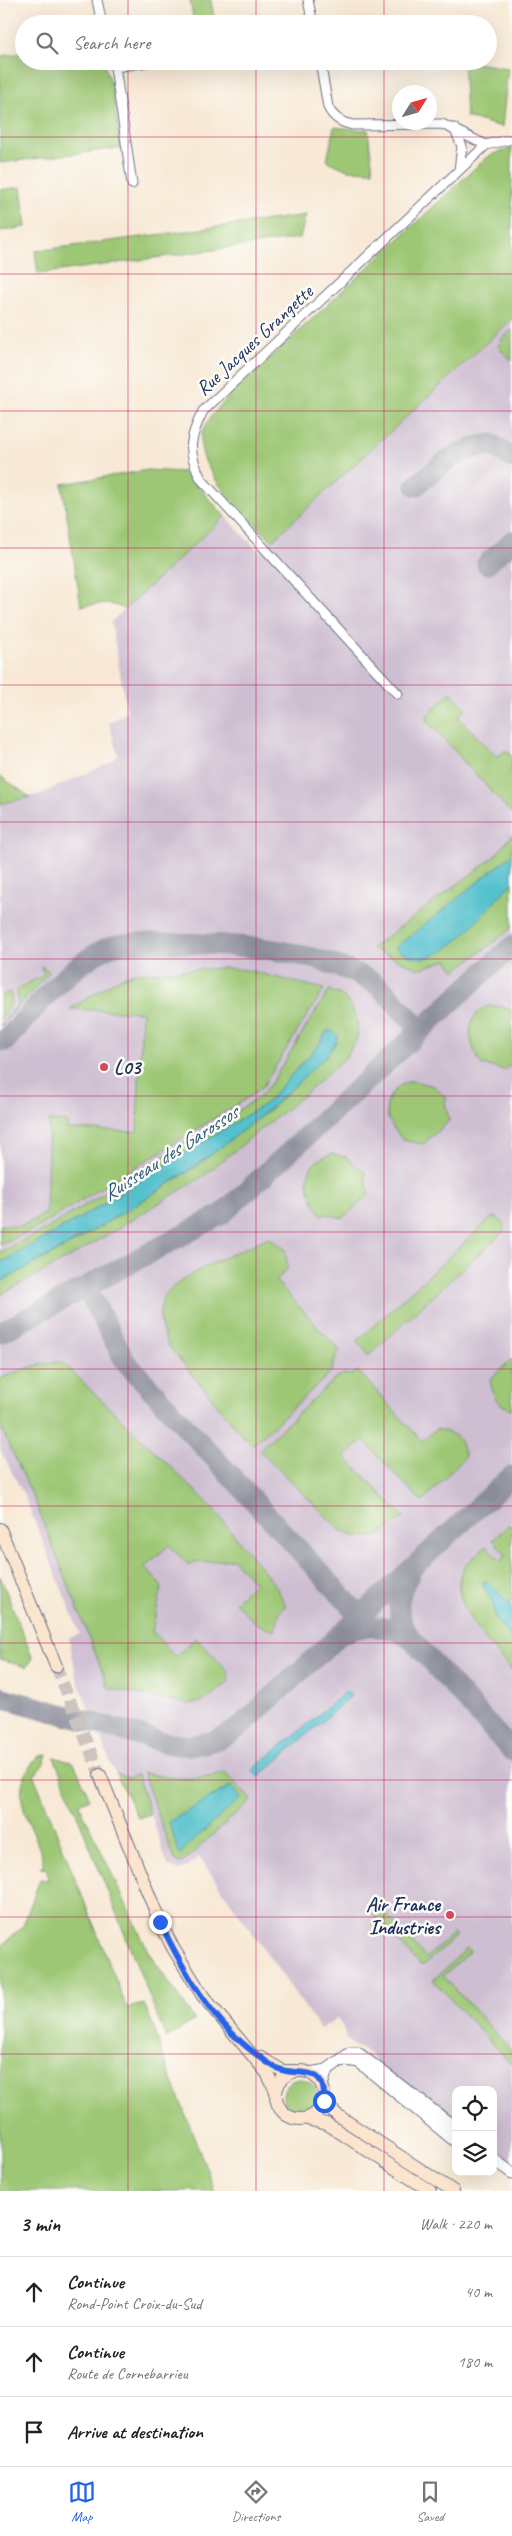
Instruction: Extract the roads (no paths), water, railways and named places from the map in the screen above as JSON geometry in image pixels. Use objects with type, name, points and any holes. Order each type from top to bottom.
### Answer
[{"type":"main road","points":[[0,1529],[56,1666]]},
{"type":"main road","points":[[100,1775],[160,1922],[173,1948],[203,1996],[267,2073],[276,2091],[276,2099],[284,2114],[299,2120],[307,2119],[327,2124],[430,2191]]},
{"type":"main road","points":[[241,2043],[272,2066],[283,2070],[310,2073],[322,2085],[324,2101],[336,2115],[453,2191]]},
{"type":"main road","points":[[276,2091],[282,2079],[295,2071]]},
{"type":"main road","points":[[307,2119],[318,2112],[324,2101]]},
{"type":"street","points":[[97,0],[100,15]]},
{"type":"street","points":[[308,0],[311,15]]},
{"type":"street","points":[[113,70],[132,184]]},
{"type":"street","points":[[322,70],[328,107],[331,113],[341,122],[353,125],[442,124],[454,128],[486,145],[512,139]]},
{"type":"street","points":[[454,128],[462,146],[459,171]]},
{"type":"street","name":"Rue Jacques Grangette","points":[[398,694],[201,479],[192,459],[192,434],[203,411],[486,145]]},
{"type":"street","points":[[310,2073],[327,2070],[350,2053],[365,2057],[452,2125]]},
{"type":"street","points":[[338,2061],[359,2062],[452,2139]]},
{"type":"street","points":[[322,2085],[327,2070]]},
{"type":"street","points":[[497,2162],[512,2173]]},
{"type":"street","points":[[497,2172],[512,2179]]},
{"type":"water","points":[[512,855],[512,883],[471,927],[447,948],[435,955],[416,958],[395,948]]},
{"type":"water","points":[[327,1031],[333,1031],[338,1036],[330,1052],[273,1106],[237,1135],[199,1163],[122,1214],[0,1282],[0,1263],[82,1217],[265,1104],[318,1046]]},
{"type":"water","points":[[484,1581],[487,1581],[512,1606],[512,1639],[496,1619],[493,1604],[484,1587]]},
{"type":"water","points":[[347,1691],[351,1696],[259,1777],[252,1770]]},
{"type":"water","points":[[231,1786],[241,1798],[188,1845],[180,1855],[169,1822]]},
{"type":"tunnel","points":[[56,1666],[100,1775]]},
{"type":"place","name":"L03","points":[[104,1067]]},
{"type":"place","name":"Air France Industries","points":[[450,1915]]},
{"type":"water label","name":"Ruisseau des Garossos","points":[[170,1153]]}]
